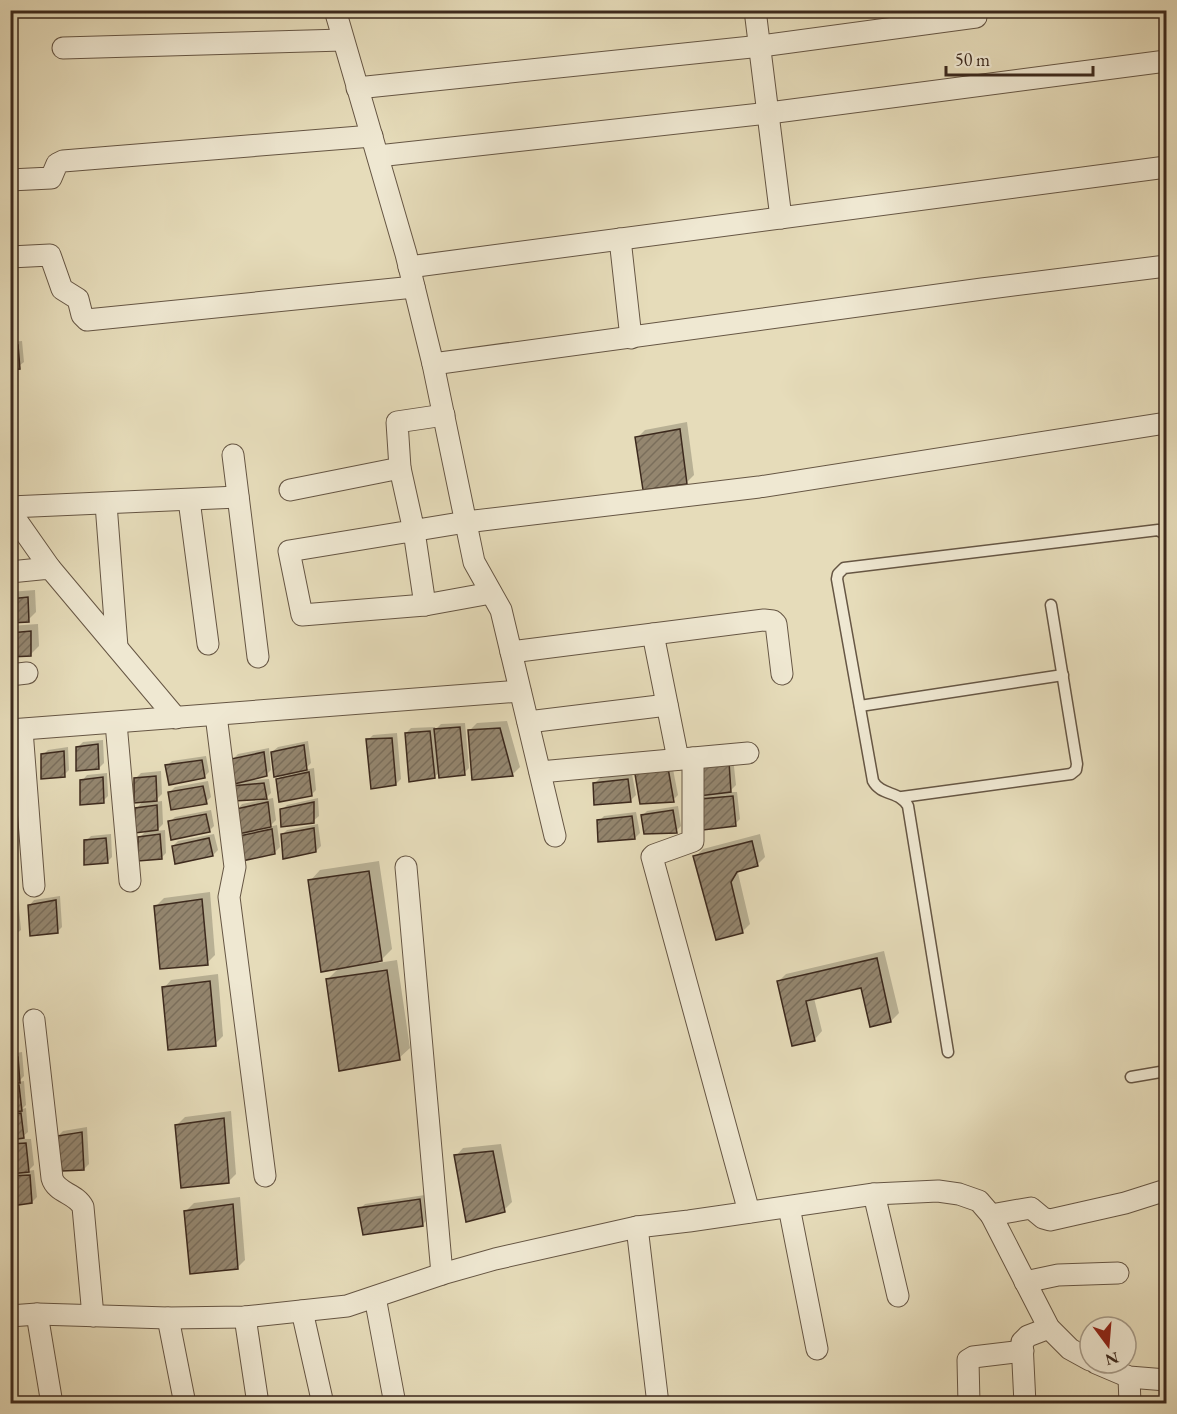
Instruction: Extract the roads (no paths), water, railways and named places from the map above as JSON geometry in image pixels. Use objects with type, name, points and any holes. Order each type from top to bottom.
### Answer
[{"type":"street","points":[[335,10],[412,277],[434,364],[474,562],[501,610],[555,836]]},
{"type":"street","points":[[755,10],[781,218]]},
{"type":"street","points":[[357,88],[760,46],[976,17]]},
{"type":"street","points":[[63,48],[343,40]]},
{"type":"street","points":[[10,180],[51,178],[57,164],[63,161],[375,146],[769,113],[1167,61]]},
{"type":"street","points":[[10,257],[50,255],[62,289],[78,299],[82,315],[87,320],[412,277],[620,239],[1167,167]]},
{"type":"street","points":[[620,239],[631,338]]},
{"type":"street","points":[[434,364],[1167,266]]},
{"type":"street","points":[[424,605],[414,531],[400,468],[397,422],[444,415]]},
{"type":"street","points":[[491,593],[424,605],[302,615],[289,551],[466,522],[759,488],[1167,423]]},
{"type":"street","points":[[233,455],[258,657]]},
{"type":"street","points":[[290,490],[400,468]]},
{"type":"street","points":[[10,509],[238,497]]},
{"type":"street","points":[[189,500],[208,644]]},
{"type":"street","points":[[106,504],[117,647]]},
{"type":"street","points":[[10,509],[50,568],[176,718]]},
{"type":"street","points":[[10,572],[50,568]]},
{"type":"street","points":[[511,652],[773,621],[776,624],[783,674]]},
{"type":"street","points":[[653,634],[667,705],[686,759],[693,841],[652,857],[749,1212]]},
{"type":"street","points":[[34,886],[16,730],[520,691]]},
{"type":"street","points":[[528,722],[667,705]]},
{"type":"street","points":[[216,715],[235,867],[229,897],[265,1176]]},
{"type":"street","points":[[116,723],[130,881]]},
{"type":"street","points":[[540,772],[748,753]]},
{"type":"street","points":[[406,867],[442,1274]]},
{"type":"street","points":[[34,1020],[52,1178],[56,1187],[80,1202],[82,1207],[93,1316]]},
{"type":"street","points":[[990,1215],[1031,1208],[1043,1218],[1050,1220],[1125,1203],[1167,1190]]},
{"type":"street","points":[[10,1316],[38,1314],[168,1318],[245,1317],[347,1306],[495,1259],[637,1227],[874,1194],[938,1191],[959,1194],[979,1201],[990,1215],[1049,1328],[1070,1349],[1078,1353]]},
{"type":"street","points":[[874,1194],[898,1296]]},
{"type":"street","points":[[789,1207],[818,1349]]},
{"type":"street","points":[[637,1227],[658,1404]]},
{"type":"street","points":[[1025,1282],[1058,1275],[1118,1273]]},
{"type":"street","points":[[375,1297],[395,1404]]},
{"type":"street","points":[[302,1311],[322,1404]]},
{"type":"street","points":[[38,1314],[52,1404]]},
{"type":"street","points":[[245,1317],[258,1404]]},
{"type":"street","points":[[168,1318],[185,1404]]},
{"type":"street","points":[[1025,1404],[1024,1339],[1049,1328]]},
{"type":"street","points":[[969,1404],[968,1360],[1023,1351]]},
{"type":"street","points":[[1124,1375],[1167,1380]]},
{"type":"street","points":[[1129,1377],[1131,1404]]},
{"type":"lane","points":[[1052,605],[1077,764],[1076,770],[1071,774],[902,797],[880,789],[873,781],[837,579],[838,574],[844,568],[1158,530],[1167,535]]},
{"type":"lane","points":[[860,706],[1063,675]]},
{"type":"lane","points":[[902,797],[908,806],[948,1052]]},
{"type":"lane","points":[[1131,1077],[1167,1071]]}]
